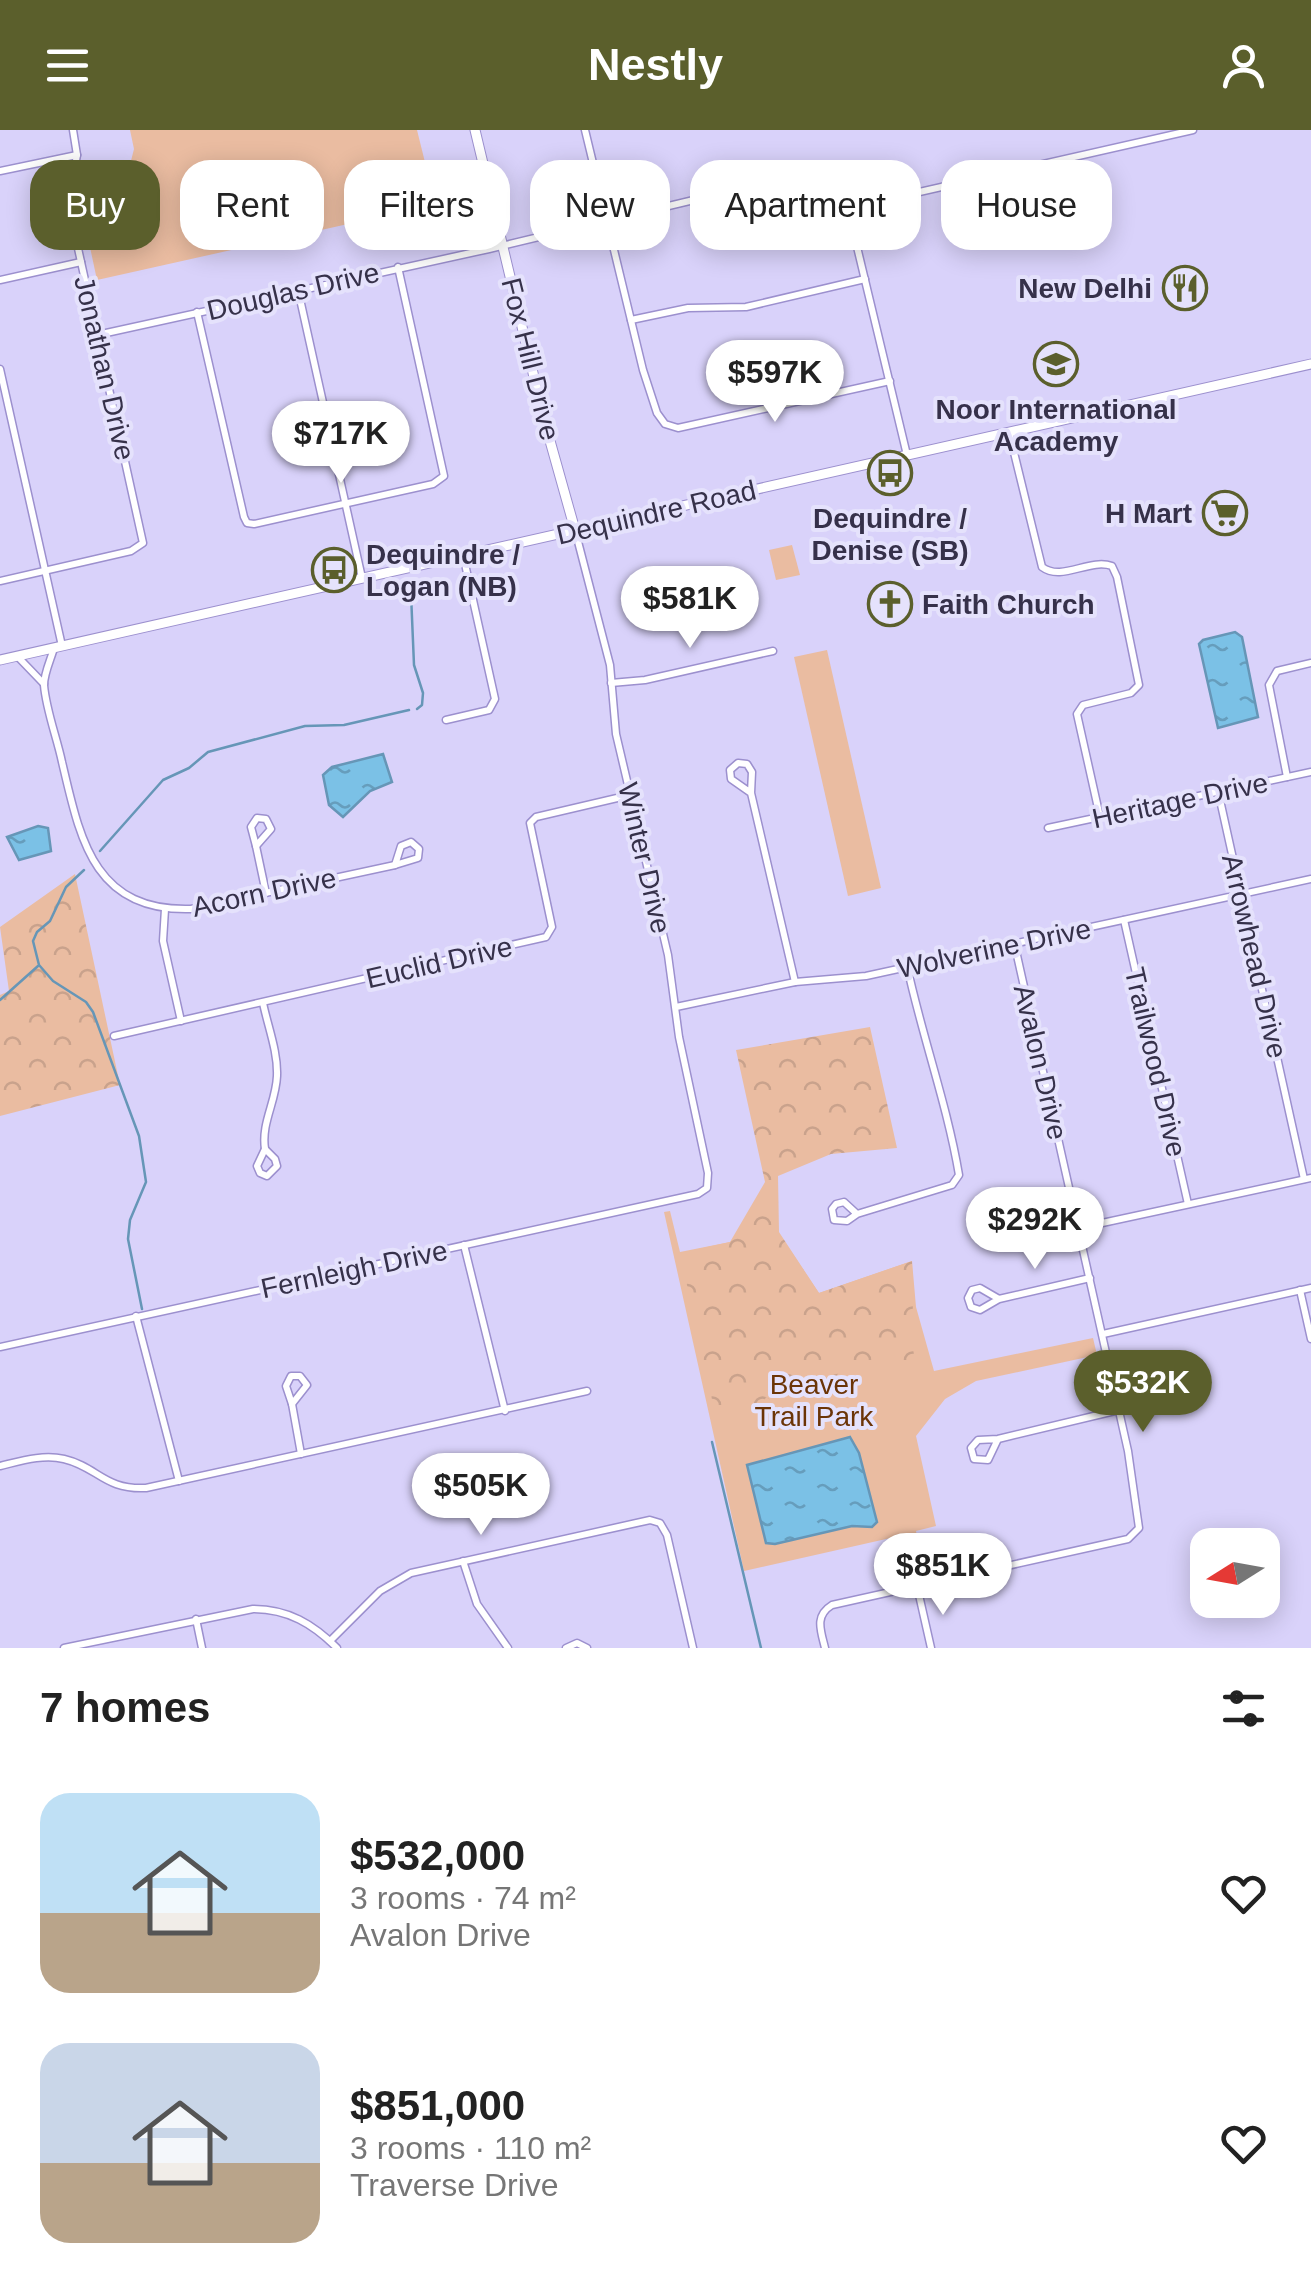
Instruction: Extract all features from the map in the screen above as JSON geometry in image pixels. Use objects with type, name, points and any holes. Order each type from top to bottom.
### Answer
[{"type":"main road","name":"Fox Hill Drive","points":[[474,130],[481,160]]},
{"type":"main road","name":"Fox Hill Drive","points":[[503,250],[575,530]]},
{"type":"main road","name":"Dequindre Road","points":[[0,660],[1311,364]]},
{"type":"street","name":"Jonathan Drive","points":[[46,571],[131,552],[142,546],[143,540],[68,196],[77,155],[74,130]]},
{"type":"street","points":[[585,130],[592,160]]},
{"type":"street","points":[[907,455],[852,226],[854,212],[870,203],[1193,130]]},
{"type":"street","points":[[0,171],[77,155]]},
{"type":"street","name":"Douglas Drive","points":[[97,335],[479,250]]},
{"type":"street","points":[[614,250],[648,389],[665,424],[678,428],[890,380]]},
{"type":"street","points":[[0,280],[81,262]]},
{"type":"street","points":[[198,312],[248,522],[254,524],[442,479],[443,467],[398,268]]},
{"type":"street","points":[[631,320],[688,308],[746,307],[865,279]]},
{"type":"street","points":[[298,290],[362,578]]},
{"type":"street","points":[[0,369],[46,571],[58,647]]},
{"type":"street","points":[[1010,432],[1042,567],[1056,573],[1108,564],[1118,582],[1139,685],[1126,694],[1083,704],[1077,714],[1100,817]]},
{"type":"street","name":"Winter Drive","points":[[575,530],[601,627],[614,725],[668,955],[709,1179],[707,1188]]},
{"type":"street","points":[[446,720],[486,712],[495,699],[464,555]]},
{"type":"street","points":[[0,581],[46,571]]},
{"type":"street","name":"Acorn Drive","points":[[44,685],[58,647]]},
{"type":"street","points":[[611,683],[645,680],[773,651]]},
{"type":"street","name":"Acorn Drive","points":[[17,656],[44,685],[77,826],[90,857],[106,879],[126,894],[165,909],[201,908],[394,864]]},
{"type":"street","points":[[1287,777],[1269,684],[1277,671],[1311,663]]},
{"type":"street","points":[[751,794],[731,779],[730,770],[738,763],[747,764],[752,772],[751,794],[795,982]]},
{"type":"street","name":"Heritage Drive","points":[[1048,828],[1311,772]]},
{"type":"street","name":"Arrowhead Drive","points":[[1218,792],[1308,1178]]},
{"type":"street","name":"Euclid Drive","points":[[114,1036],[546,937],[552,927],[530,822],[536,817],[630,795]]},
{"type":"street","points":[[256,846],[266,893]]},
{"type":"street","name":"Wolverine Drive","points":[[675,1007],[795,982],[850,978],[1311,879]]},
{"type":"street","points":[[165,909],[163,941],[181,1021]]},
{"type":"street","name":"Trailwood Drive","points":[[1124,920],[1188,1204]]},
{"type":"street","name":"Avalon Drive","points":[[917,1586],[1128,1539],[1137,1533],[1139,1514],[1119,1410],[1014,942]]},
{"type":"street","points":[[857,1214],[952,1184],[959,1175],[933,1057],[919,1020],[907,966]]},
{"type":"street","points":[[264,1003],[277,1069],[264,1131],[265,1149]]},
{"type":"street","points":[[1078,1228],[1308,1178]]},
{"type":"street","name":"Fernleigh Drive","points":[[0,1347],[698,1194],[707,1188]]},
{"type":"street","points":[[464,1245],[505,1412]]},
{"type":"street","points":[[999,1299],[980,1288],[972,1290],[968,1298],[971,1307],[980,1310],[999,1299],[1090,1278]]},
{"type":"street","points":[[1103,1334],[1311,1288]]},
{"type":"street","points":[[1300,1290],[1311,1340]]},
{"type":"street","points":[[136,1316],[179,1481]]},
{"type":"street","points":[[0,1466],[53,1457],[81,1464],[104,1481],[122,1487],[146,1488],[587,1391]]},
{"type":"street","points":[[292,1404],[301,1454]]},
{"type":"street","points":[[998,1439],[988,1460],[974,1459],[971,1451],[976,1442],[1119,1410]]},
{"type":"street","points":[[330,1641],[396,1579],[463,1560],[644,1521],[660,1523],[667,1535],[693,1648]]},
{"type":"street","points":[[463,1560],[477,1604],[508,1648]]},
{"type":"street","points":[[825,1648],[819,1624],[824,1611],[832,1605],[917,1586],[931,1648]]},
{"type":"street","points":[[64,1648],[244,1609],[273,1610],[301,1620],[337,1648]]},
{"type":"street","points":[[196,1619],[202,1648]]},
{"type":"street","points":[[566,1648],[580,1643],[587,1648]]},
{"type":"green space","points":[[130,130],[417,130],[424,160],[344,160],[344,225],[324,229],[324,160],[180,160],[180,250],[231,250],[97,280],[91,250],[160,250],[160,160],[131,160],[134,149]]},
{"type":"green space","points":[[792,545],[800,575],[776,580],[769,550]]},
{"type":"green space","points":[[827,650],[881,888],[848,896],[794,657]]},
{"type":"green space","points":[[75,874],[120,1085],[0,1116],[0,995],[9,991],[0,927]]},
{"type":"green space","points":[[870,1027],[897,1148],[831,1154],[778,1176],[779,1232],[819,1293],[912,1261],[914,1372],[890,1362],[838,1374],[816,1394],[780,1407],[766,1397],[756,1420],[715,1413],[680,1253],[730,1242],[765,1182],[736,1050]]},
{"type":"green space","name":"Beaver Trail Park","points":[[670,1211],[680,1252],[730,1242],[766,1214],[819,1293],[912,1261],[916,1307],[934,1371],[1093,1338],[1097,1355],[976,1381],[945,1399],[916,1436],[936,1526],[916,1531],[925,1574],[905,1579],[895,1537],[744,1571],[664,1212]]},
{"type":"water","points":[[1235,632],[1242,637],[1258,717],[1218,728],[1199,644]]},
{"type":"water","points":[[383,754],[392,782],[370,791],[343,817],[329,805],[323,775],[332,767]]},
{"type":"water","points":[[38,826],[48,828],[51,851],[19,860],[7,837]]},
{"type":"water","points":[[850,1437],[859,1453],[877,1522],[872,1527],[852,1526],[766,1543],[747,1465]]},
{"type":"waterway","points":[[411,594],[414,665],[423,693],[422,705],[417,709]]},
{"type":"waterway","points":[[100,851],[163,780],[189,768],[208,752],[305,726],[344,725],[409,710]]},
{"type":"waterway","points":[[84,870],[66,887],[50,921],[33,941],[39,965],[93,1012],[139,1136],[146,1182],[130,1220],[128,1239],[142,1309]]},
{"type":"waterway","points":[[0,1000],[38,966]]},
{"type":"waterway","points":[[712,1442],[761,1648]]},
{"type":"place","name":"New Delhi","points":[[1185,288]]},
{"type":"place","name":"Noor International Academy","points":[[1056,364]]},
{"type":"place","name":"Dequindre / Denise (SB)","points":[[890,473]]},
{"type":"place","name":"H Mart","points":[[1225,513]]},
{"type":"place","name":"Dequindre / Logan (NB)","points":[[334,570]]},
{"type":"place","name":"Faith Church","points":[[890,604]]}]
